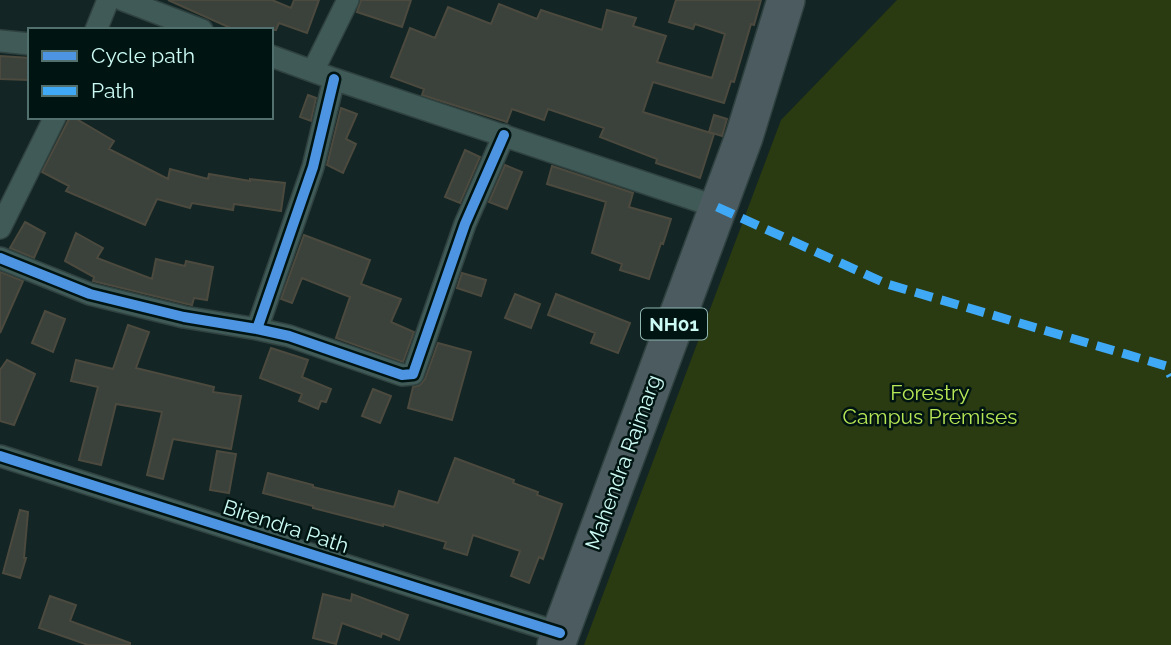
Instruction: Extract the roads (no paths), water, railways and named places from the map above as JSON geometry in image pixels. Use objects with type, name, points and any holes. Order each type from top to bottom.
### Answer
[{"type":"highway","name":"Mahendra Rajmarg","points":[[558,639],[744,137],[786,0]]},
{"type":"street","points":[[97,28],[108,0]]},
{"type":"street","points":[[122,0],[197,28]]},
{"type":"street","points":[[313,71],[348,0]]},
{"type":"street","points":[[0,41],[28,44]]},
{"type":"street","points":[[273,57],[717,207]]},
{"type":"street","points":[[257,328],[313,167],[334,79]]},
{"type":"street","points":[[0,228],[54,119]]},
{"type":"street","points":[[0,258],[90,294],[184,317],[257,328],[289,336],[402,375],[413,374],[465,224],[504,135]]},
{"type":"street","name":"Birendra Path","points":[[0,456],[558,639]]},
{"type":"park label","name":"Forestry Campus Premises","points":[[930,404]]}]
